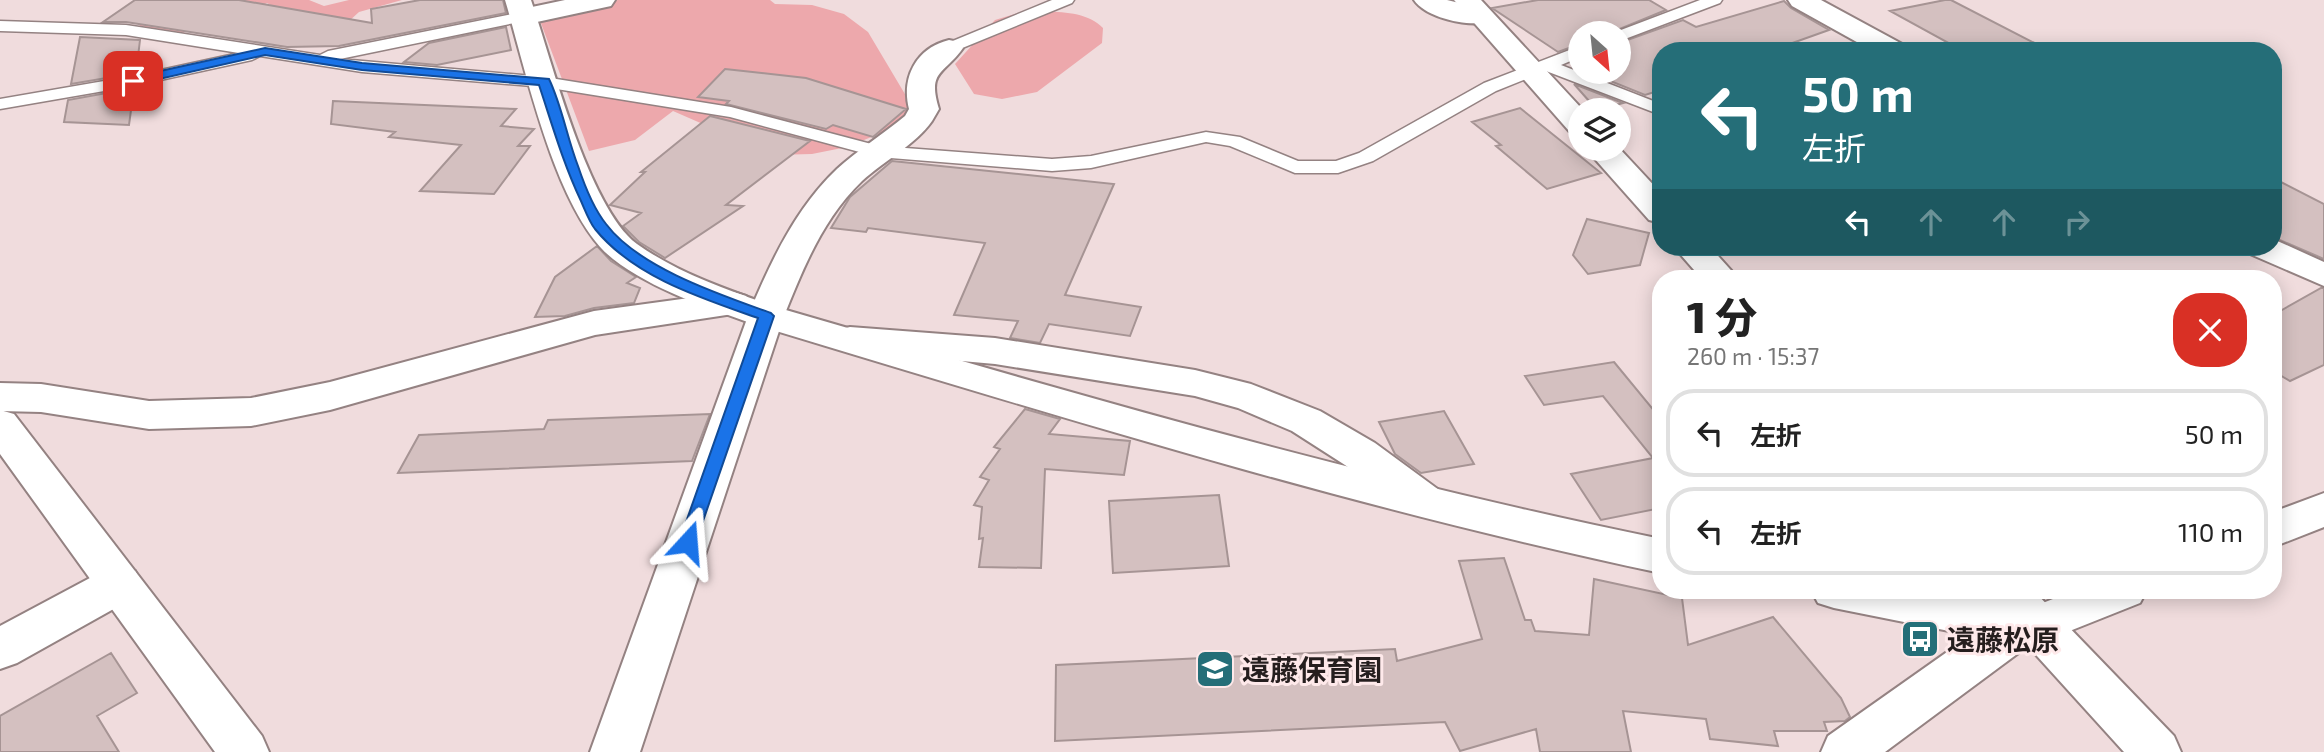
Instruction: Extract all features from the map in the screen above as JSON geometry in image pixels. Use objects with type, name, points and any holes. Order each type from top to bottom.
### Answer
[{"type":"street","points":[[601,0],[520,8],[572,169],[600,226],[625,251],[702,293],[841,338],[1266,462],[1590,542],[1652,554]]},
{"type":"street","points":[[1427,0],[1444,9],[1473,8],[1537,67],[1568,109]]},
{"type":"street","points":[[1807,1],[1878,42]]},
{"type":"street","points":[[615,752],[750,310],[786,267],[805,231],[847,178],[918,121],[924,109],[919,94],[920,78],[926,66],[949,48]]},
{"type":"street","points":[[1613,161],[1652,203]]},
{"type":"street","points":[[1700,256],[1713,270]]},
{"type":"street","points":[[2282,256],[2324,275]]},
{"type":"street","points":[[0,397],[41,398],[149,415],[251,412],[330,396],[594,323],[750,310]]},
{"type":"street","points":[[841,338],[995,351],[1195,383],[1251,398],[1306,421],[1360,454],[1424,501]]},
{"type":"street","points":[[0,424],[244,752]]},
{"type":"street","points":[[2282,526],[2324,509]]},
{"type":"street","points":[[0,649],[119,584]]},
{"type":"street","points":[[1881,599],[1959,614],[2022,612],[2082,599]]},
{"type":"street","points":[[1846,752],[2022,612]]},
{"type":"street","points":[[2022,612],[2156,752]]},
{"type":"lane","points":[[949,48],[1066,0]]},
{"type":"lane","points":[[1631,31],[1714,0]]},
{"type":"lane","points":[[312,59],[520,8]]},
{"type":"lane","points":[[0,26],[126,30],[362,67],[544,82],[731,112],[878,151],[1052,165],[1091,162],[1206,137],[1234,141],[1295,166],[1338,167],[1366,157],[1490,87],[1568,55]]},
{"type":"lane","points":[[0,104],[133,81],[265,52]]},
{"type":"lane","points":[[1537,67],[1652,107]]},
{"type":"shaded area","points":[[231,0],[309,0],[324,6],[349,0],[402,0],[359,12],[337,32],[299,21],[267,3],[225,24],[208,20],[183,33],[139,26],[159,11]]},
{"type":"shaded area","points":[[618,0],[770,0],[775,4],[812,5],[844,14],[868,32],[915,111],[903,124],[847,147],[812,154],[774,155],[673,111],[635,140],[589,151],[539,18]]},
{"type":"shaded area","points":[[1021,12],[1065,12],[1086,17],[1103,28],[1102,43],[1037,92],[1002,99],[974,94],[955,64],[995,20]]},
{"type":"building","points":[[135,0],[239,0],[372,23],[371,9],[420,0],[503,0],[506,13],[339,46],[287,47],[126,22],[103,22]]},
{"type":"building","points":[[1538,0],[1649,0],[1666,10],[1631,24],[1631,21],[1568,21],[1568,48],[1558,52],[1492,8]]},
{"type":"building","points":[[1951,0],[2033,42],[1947,42],[1890,11]]},
{"type":"building","points":[[1784,1],[1829,30],[1795,42],[1652,42],[1652,93],[1645,95],[1618,84],[1631,84],[1631,39],[1683,20],[1696,27]]},
{"type":"building","points":[[506,27],[511,50],[437,65],[404,62],[429,43]]},
{"type":"building","points":[[80,37],[140,40],[136,73],[71,84]]},
{"type":"building","points":[[725,69],[806,78],[906,109],[873,137],[833,125],[826,129],[726,104],[729,101],[698,97]]},
{"type":"building","points":[[1574,84],[1610,98],[1586,98]]},
{"type":"building","points":[[134,88],[129,125],[64,122],[68,100]]},
{"type":"building","points":[[333,101],[516,109],[501,126],[534,129],[518,146],[530,146],[494,194],[420,191],[461,145],[389,137],[395,132],[331,124]]},
{"type":"building","points":[[1520,108],[1568,147],[1568,161],[1586,161],[1601,173],[1547,189],[1496,146],[1501,145],[1472,122]]},
{"type":"building","points":[[710,116],[810,141],[726,205],[743,206],[665,258],[639,242],[623,226],[641,213],[610,205],[645,172],[641,172]]},
{"type":"building","points":[[892,161],[1114,184],[1065,295],[1141,307],[1130,336],[1049,324],[1040,343],[1010,338],[1018,321],[954,315],[985,243],[868,228],[866,232],[831,228],[850,197]]},
{"type":"building","points":[[2282,183],[2324,204],[2324,259],[2282,241]]},
{"type":"building","points":[[1587,219],[1649,233],[1640,265],[1588,274],[1573,255]]},
{"type":"building","points":[[597,246],[611,261],[636,277],[627,283],[640,288],[634,303],[594,308],[565,316],[535,317],[555,277]]},
{"type":"building","points":[[2324,288],[2324,365],[2290,381],[2282,376],[2282,310]]},
{"type":"building","points":[[1614,362],[1652,408],[1652,457],[1603,396],[1544,405],[1525,376]]},
{"type":"building","points":[[1025,409],[1060,419],[1049,434],[1130,441],[1124,475],[1045,469],[1041,568],[979,567],[983,538],[979,539],[982,507],[974,505],[989,480],[980,477],[1000,449],[994,447]]},
{"type":"building","points":[[1444,411],[1474,464],[1421,473],[1395,454],[1379,422]]},
{"type":"building","points":[[710,414],[692,461],[398,473],[419,435],[544,429],[548,420]]},
{"type":"building","points":[[1652,458],[1652,510],[1601,520],[1571,474]]},
{"type":"building","points":[[1219,495],[1229,566],[1113,573],[1109,501]]},
{"type":"building","points":[[1504,558],[1525,620],[1531,620],[1535,631],[1589,635],[1594,579],[1652,592],[1652,599],[1682,599],[1688,645],[1773,617],[1841,698],[1850,717],[1845,721],[1824,722],[1827,731],[1774,731],[1778,746],[1710,739],[1706,719],[1623,711],[1631,752],[1540,752],[1536,729],[1460,751],[1445,722],[1055,741],[1056,665],[1395,649],[1397,661],[1482,639],[1459,561]]},
{"type":"building","points":[[111,653],[137,693],[97,716],[119,752],[0,752],[0,716]]},
{"type":"place","name":"遠藤松原","points":[[1920,639]]},
{"type":"place","name":"遠藤保育園","points":[[1215,669]]},
{"type":"route","points":[[133,81],[265,52],[362,67],[544,82],[572,169],[600,226],[625,251],[670,277],[702,293],[766,316],[688,542]]}]
